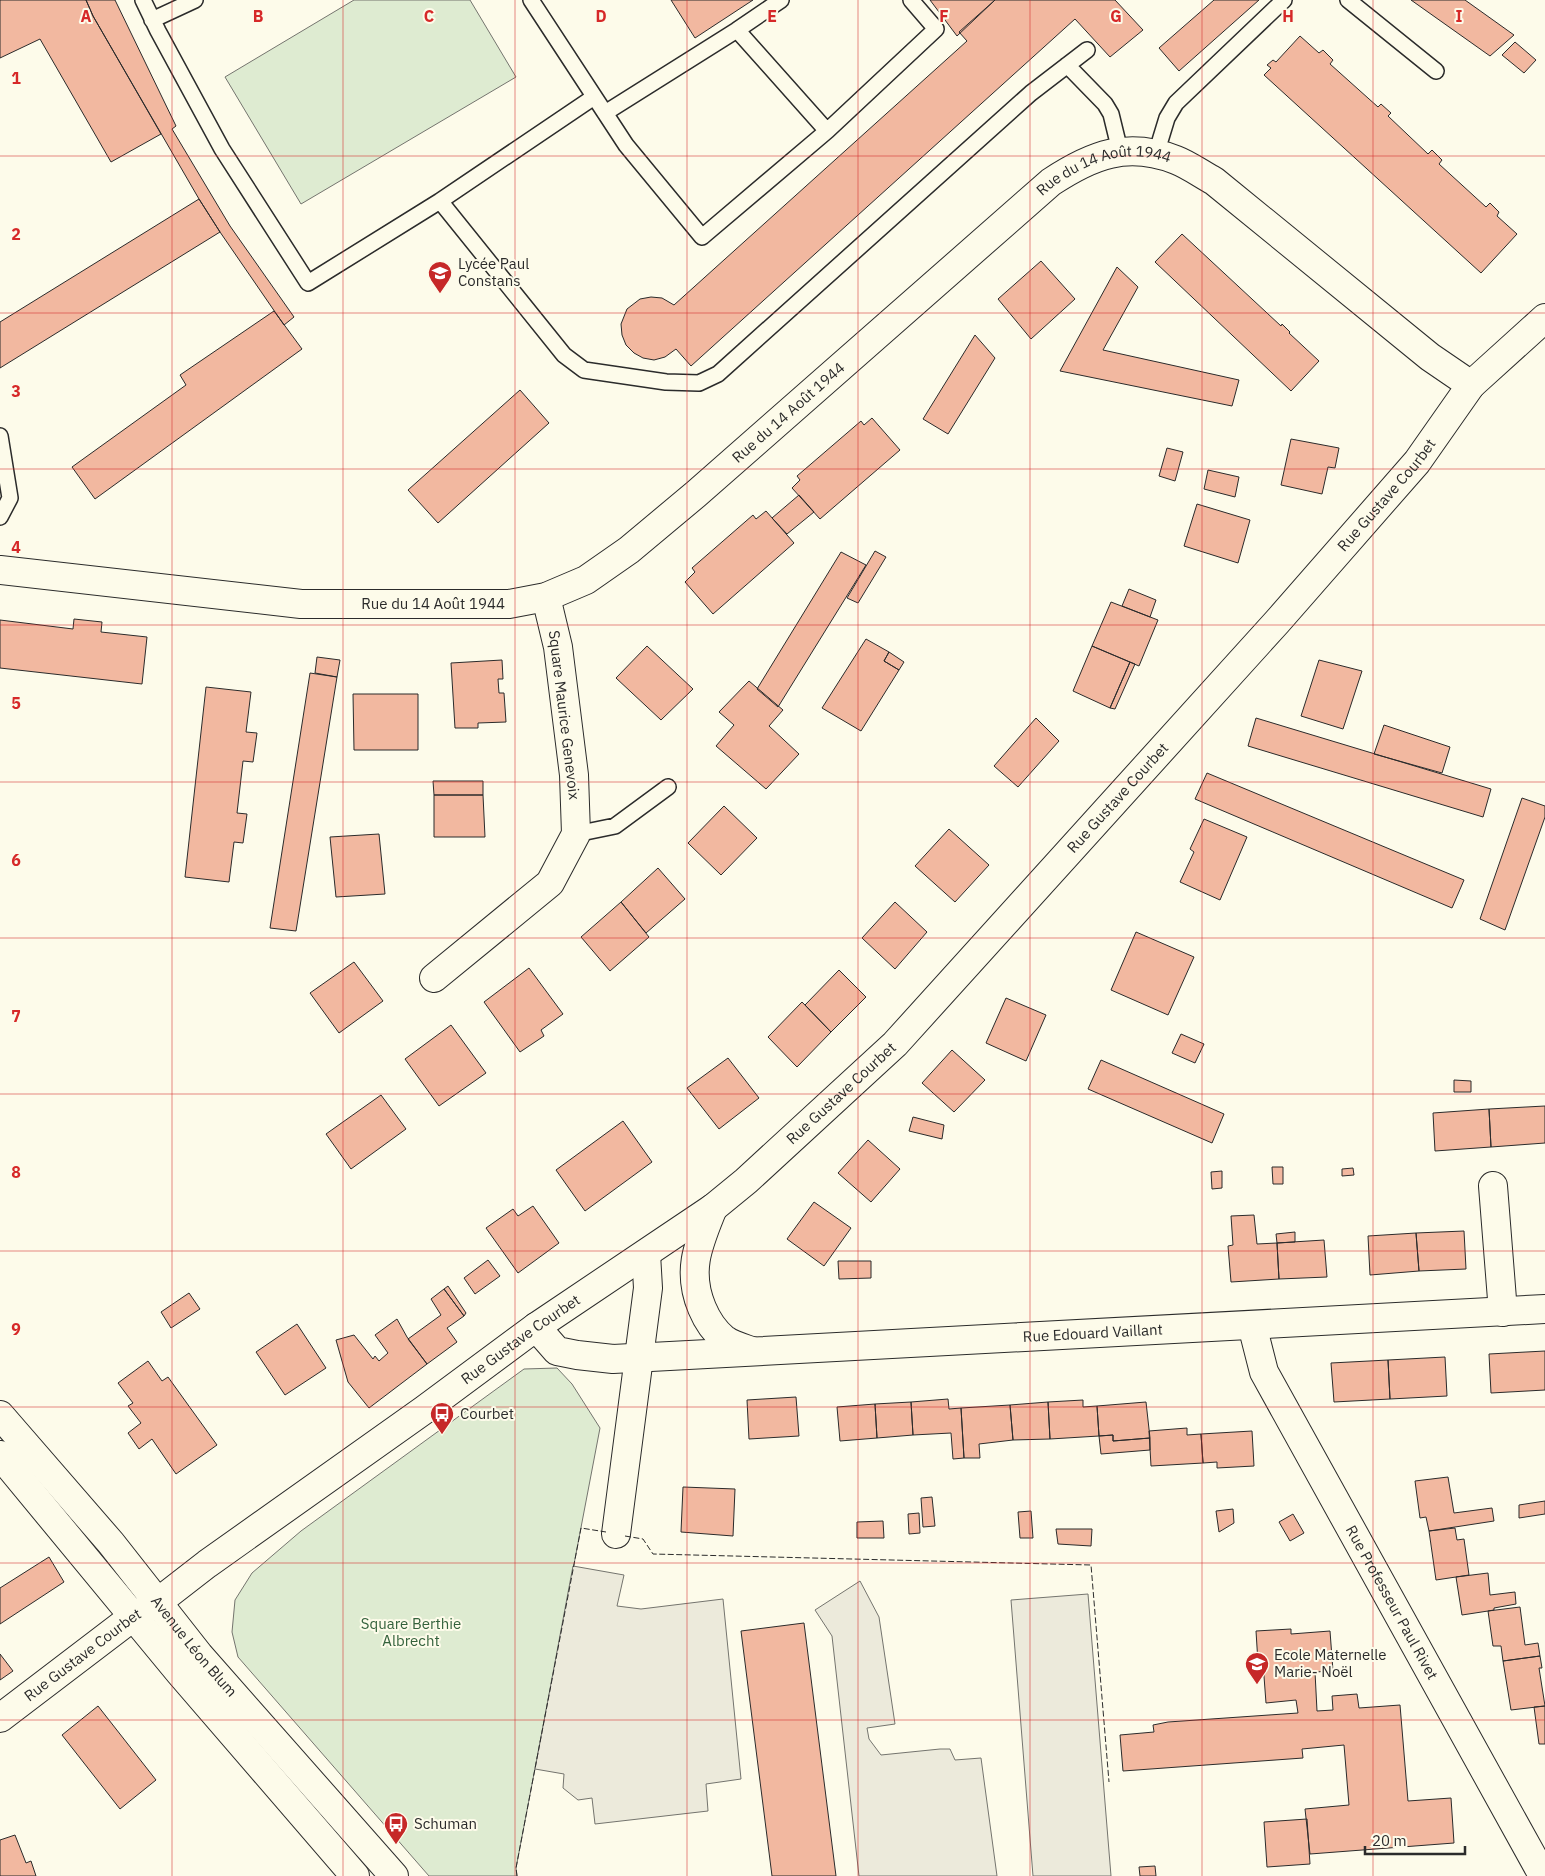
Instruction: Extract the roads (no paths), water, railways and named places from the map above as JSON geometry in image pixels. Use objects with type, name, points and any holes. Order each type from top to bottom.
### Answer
[{"type":"street","name":"Rue du 14 Août 1944","points":[[0,570],[301,604],[509,604],[546,598],[586,580],[629,550],[704,488],[1051,182],[1074,166],[1094,157],[1120,151],[1156,154],[1177,161],[1214,181],[1430,358],[1472,385]]},
{"type":"street","name":"Rue Gustave Courbet","points":[[0,1718],[134,1616],[158,1602],[207,1564],[536,1328],[713,1208],[746,1181],[895,1044],[1283,615],[1417,462],[1472,385],[1545,318]]},
{"type":"street","name":"Square Maurice Genevoix","points":[[434,978],[550,883],[576,834],[574,775],[558,647],[546,598]]},
{"type":"street","points":[[1494,1186],[1503,1312]]},
{"type":"street","points":[[713,1208],[700,1240],[693,1268],[695,1292],[709,1324],[725,1340],[756,1353]]},
{"type":"street","points":[[616,1534],[648,1288],[646,1254]]},
{"type":"street","name":"Rue Edouard Vaillant","points":[[536,1328],[557,1351],[613,1359],[756,1353],[1545,1309]]},
{"type":"street","name":"Rue Professeur Paul Rivet","points":[[1252,1325],[1264,1372],[1542,1874]]},
{"type":"street","name":"Avenue Léon Blum","points":[[0,1415],[111,1544],[200,1655],[394,1876]]},
{"type":"street","name":"Avenue Léon Blum","points":[[0,1455],[355,1876]]},
{"type":"lane","points":[[143,0],[222,149],[308,283],[440,201],[594,97]]},
{"type":"lane","points":[[152,20],[195,0]]},
{"type":"lane","points":[[530,0],[626,145],[702,237],[827,131],[936,29],[912,0]]},
{"type":"lane","points":[[605,113],[782,0]]},
{"type":"lane","points":[[1156,154],[1167,118],[1176,103],[1284,0]]},
{"type":"lane","points":[[1348,0],[1436,72]]},
{"type":"lane","points":[[737,30],[827,131]]},
{"type":"lane","points":[[440,201],[564,354],[584,370],[666,382],[698,383],[718,374],[1031,93],[1087,50]]},
{"type":"lane","points":[[1067,65],[1105,104],[1111,114],[1120,151]]},
{"type":"lane","points":[[0,436],[10,498],[0,516]]},
{"type":"lane","points":[[576,834],[615,826],[668,788]]},
{"type":"place","name":"Lycée Paul Constans","points":[[440,294]]},
{"type":"place","name":"Courbet","points":[[442,1435]]},
{"type":"place","name":"Ecole Maternelle Marie- Noël","points":[[1257,1685]]},
{"type":"place","name":"Schuman","points":[[396,1845]]},
{"type":"park label","name":"Square Berthie Albrecht","points":[[411,1632]]}]
